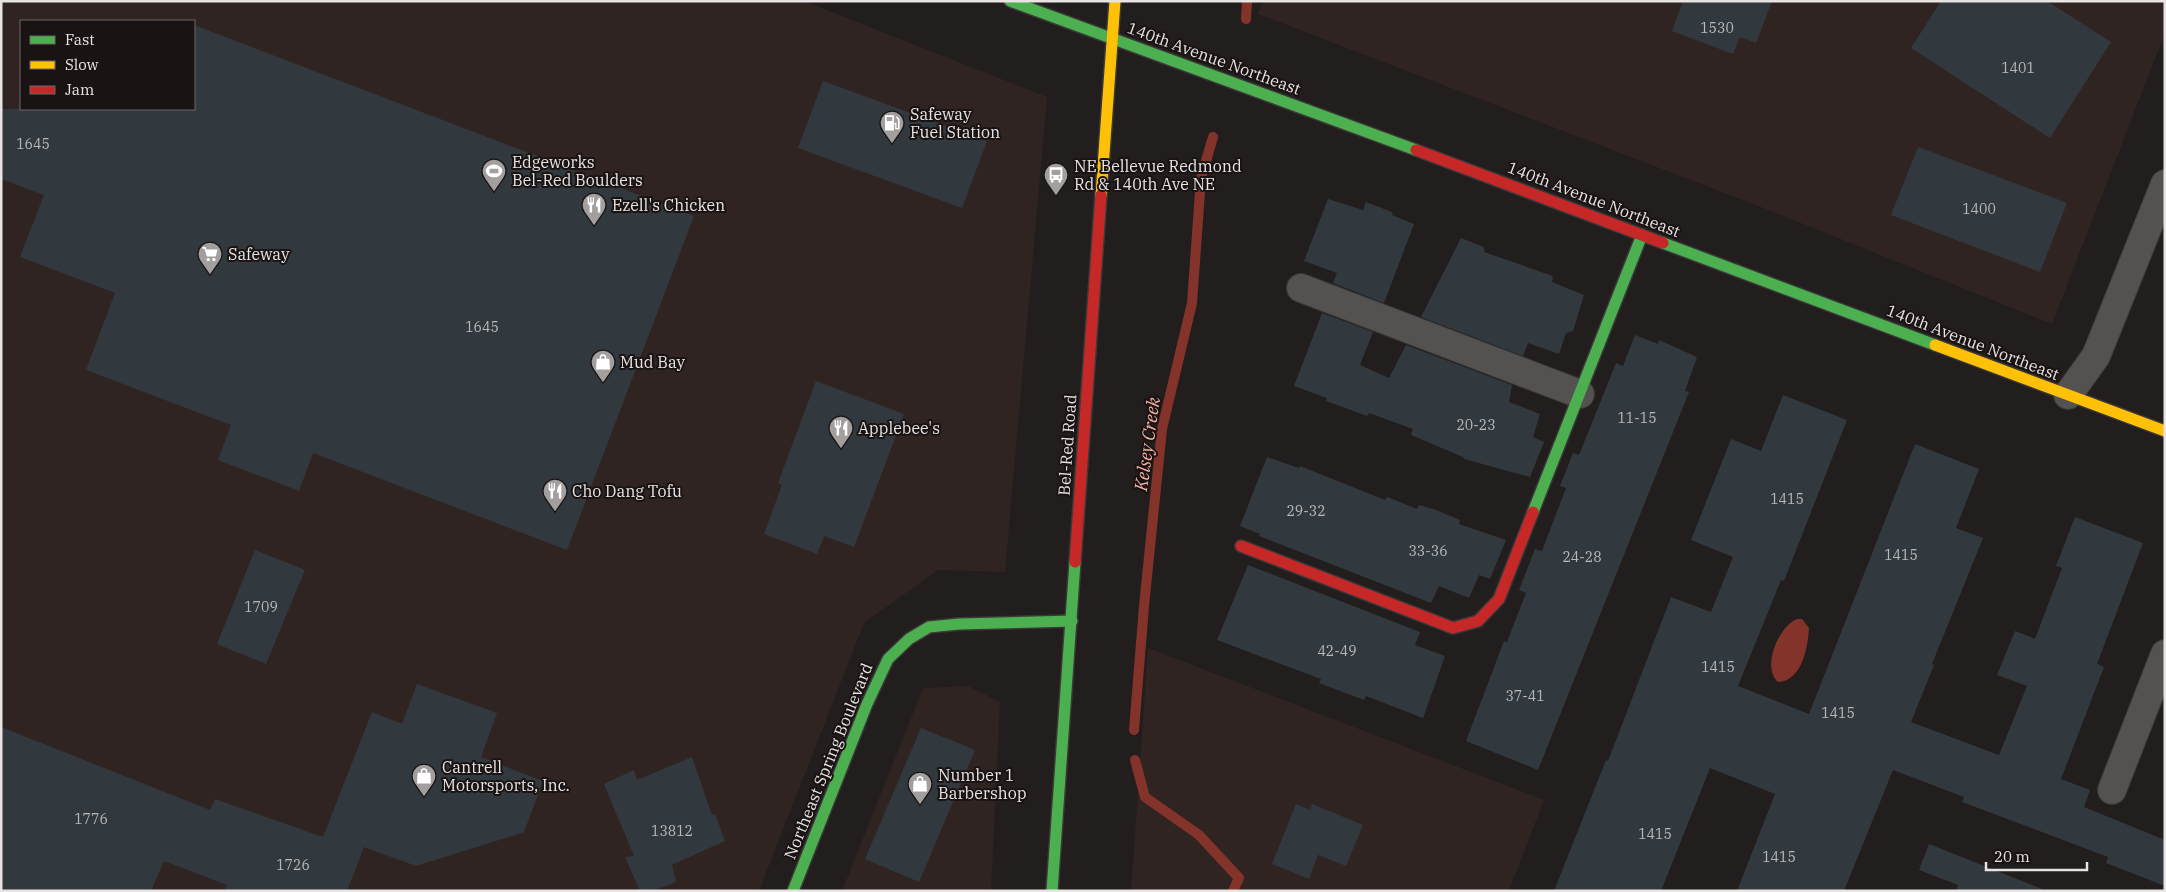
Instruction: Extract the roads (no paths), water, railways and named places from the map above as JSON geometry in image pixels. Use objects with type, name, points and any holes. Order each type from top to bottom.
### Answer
[{"type":"main road","name":"140th Avenue Northeast","points":[[1010,1],[2165,431]]},
{"type":"main road","name":"Bel-Red Road","points":[[1052,891],[1072,621],[1087,373],[1115,1]]},
{"type":"main road","points":[[1241,546],[1453,628],[1478,620],[1499,599],[1642,235]]},
{"type":"main road","name":"Northeast Spring Boulevard","points":[[793,891],[867,704],[888,659],[909,639],[929,627],[959,624],[1072,621]]},
{"type":"street","points":[[2068,395],[2096,356],[2165,184]]},
{"type":"street","points":[[1301,288],[1580,394]]},
{"type":"street","points":[[2112,790],[2165,654]]},
{"type":"waterway","name":"Kelsey Creek","points":[[1246,19],[1247,1]]},
{"type":"waterway","name":"Kelsey Creek","points":[[1134,730],[1144,606],[1162,429],[1192,303],[1201,178],[1213,137]]},
{"type":"waterway","name":"Kelsey Creek","points":[[1135,760],[1145,797],[1199,835],[1239,878],[1233,891]]},
{"type":"place","name":"Safeway Fuel Station","points":[[892,144]]},
{"type":"place","name":"Edgeworks Bel-Red Boulders","points":[[494,192]]},
{"type":"place","name":"NE Bellevue Redmond Rd & 140th Ave NE","points":[[1056,196]]},
{"type":"place","name":"Ezell's Chicken","points":[[594,226]]},
{"type":"place","name":"Safeway","points":[[210,275]]},
{"type":"place","name":"Mud Bay","points":[[603,383]]},
{"type":"place","name":"Applebee's","points":[[841,449]]},
{"type":"place","name":"Cho Dang Tofu","points":[[555,512]]},
{"type":"place","name":"Cantrell Motorsports, Inc.","points":[[424,797]]},
{"type":"place","name":"Number 1 Barbershop","points":[[920,805]]}]
